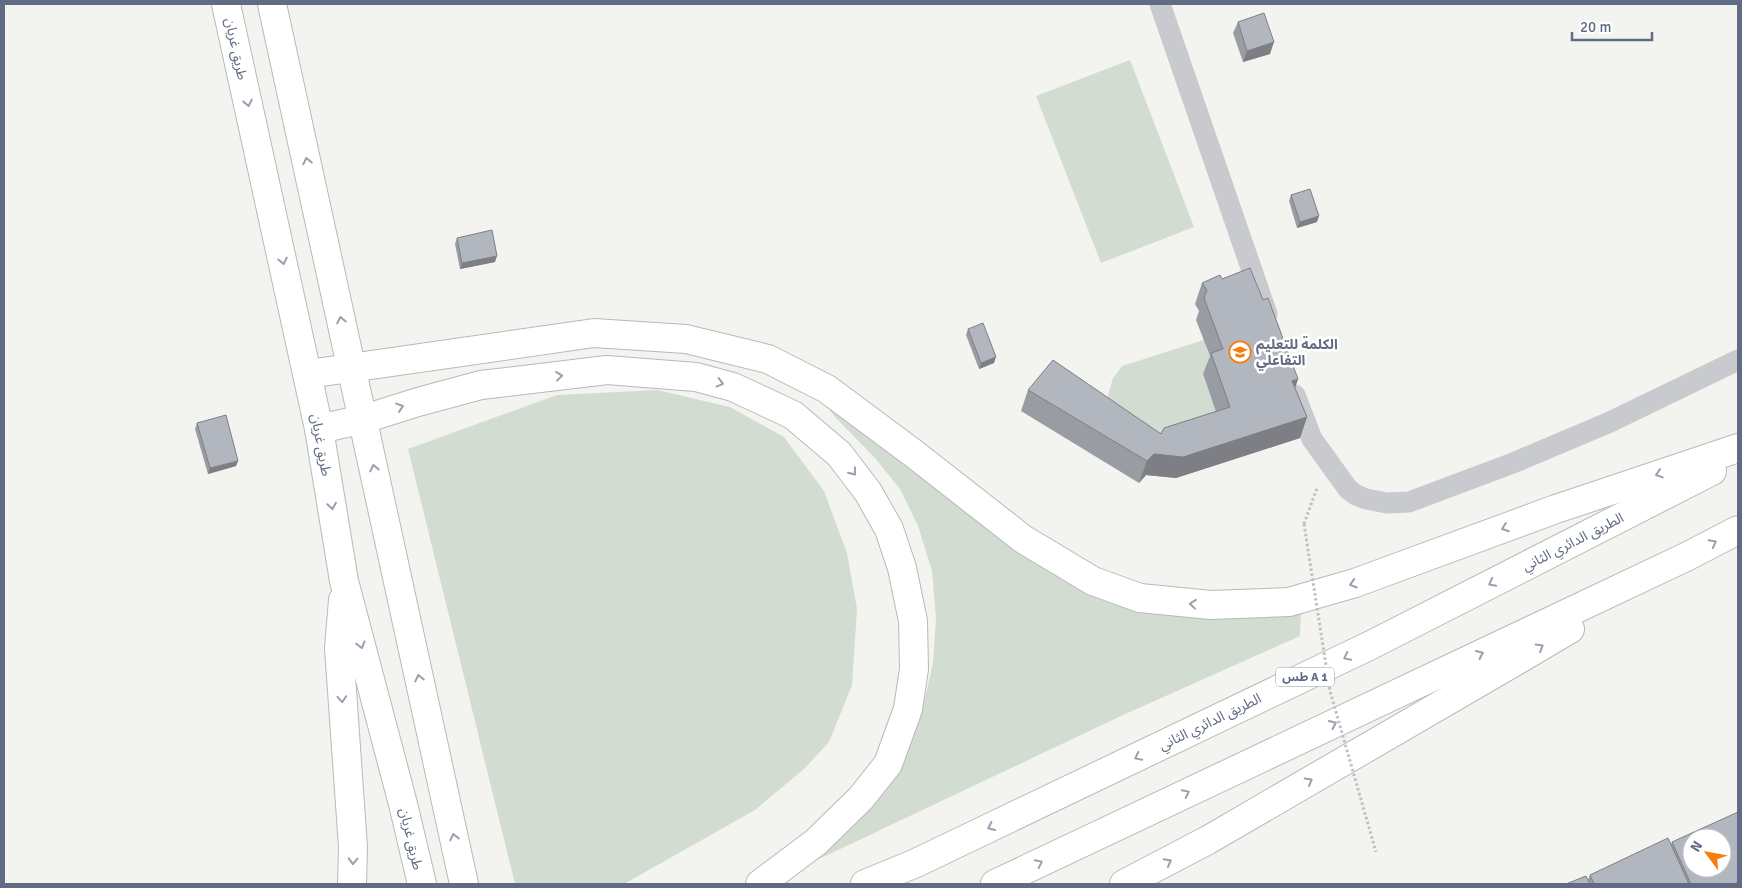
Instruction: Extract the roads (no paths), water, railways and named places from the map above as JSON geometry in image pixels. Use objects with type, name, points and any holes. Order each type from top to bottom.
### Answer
[{"type":"highway","name":"طريق غريان","points":[[226,4],[308,374],[344,581],[403,804],[422,884]]},
{"type":"highway","points":[[272,4],[464,884]]},
{"type":"highway","points":[[308,374],[594,333],[686,339],[768,359],[828,389],[1022,539],[1093,581],[1140,598],[1211,606],[1289,602],[1355,583],[1556,509],[1738,448]]},
{"type":"highway","points":[[319,430],[481,385],[607,370],[696,377],[733,387],[793,416],[839,454],[868,492],[890,529],[902,568],[913,621],[914,669],[908,709],[888,764],[861,798],[816,842],[760,884]]},
{"type":"highway","name":"الطريق الدائري الثاني","points":[[865,884],[942,850],[1371,645],[1738,458]]},
{"type":"highway","points":[[995,884],[1688,556],[1738,530]]},
{"type":"highway","points":[[1124,884],[1208,840],[1516,662],[1688,556]]},
{"type":"highway","points":[[344,581],[339,648],[353,847],[352,884]]},
{"type":"street","points":[[1160,4],[1274,334]]},
{"type":"street","points":[[1290,381],[1312,439],[1348,489],[1366,499],[1388,503],[1409,502],[1513,463],[1610,422],[1738,360]]},
{"type":"place","name":"الكلمة للتعليم التفاعلي","points":[[1240,352]]}]
